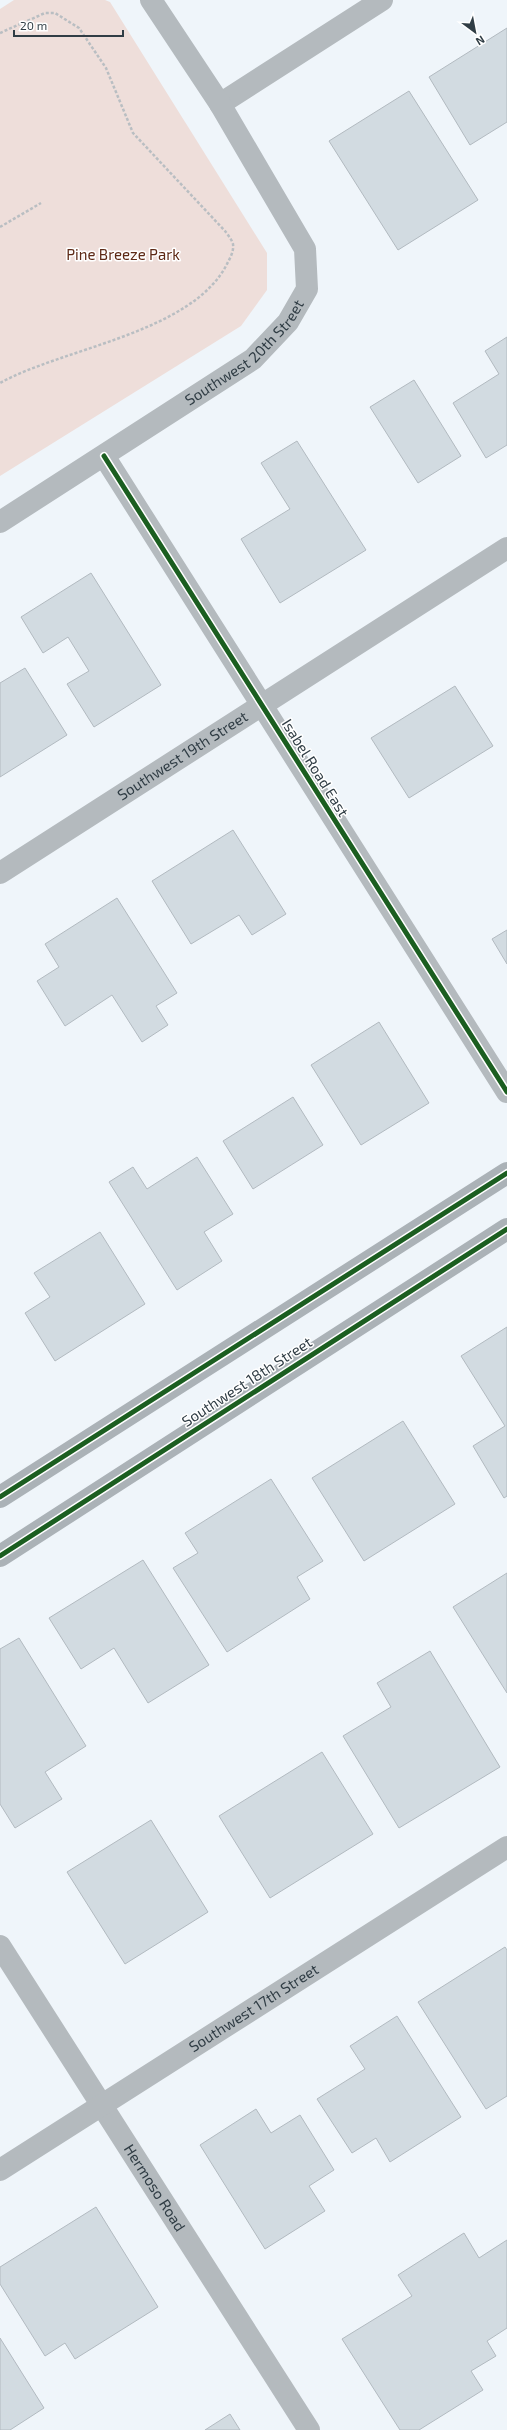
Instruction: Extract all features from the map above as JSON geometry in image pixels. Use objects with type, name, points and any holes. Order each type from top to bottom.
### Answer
[{"type":"main road","points":[[0,1497],[507,1173]]},
{"type":"main road","name":"Southwest 18th Street","points":[[0,1556],[507,1229]]},
{"type":"street","name":"Southwest 20th Street","points":[[0,522],[254,360],[288,322],[306,289],[305,249],[220,104],[151,0]]},
{"type":"street","points":[[220,104],[382,0]]},
{"type":"street","name":"Isabel Road East","points":[[104,456],[507,1092]]},
{"type":"street","name":"Southwest 19th Street","points":[[0,873],[507,548]]},
{"type":"street","name":"Southwest 17th Street","points":[[0,2170],[507,1847]]},
{"type":"street","name":"Hermoso Road","points":[[0,1946],[103,2105],[309,2430]]},
{"type":"path","points":[[0,33],[44,13],[55,13],[79,28],[106,68],[133,133],[220,226],[233,244],[233,253],[223,272],[212,284],[177,313],[151,326],[39,365],[0,383]]},
{"type":"path","points":[[0,227],[41,203]]},
{"type":"green space","name":"Pine Breeze Park","points":[[14,0],[105,0],[110,2],[267,253],[267,290],[241,326],[0,476],[0,9]]},
{"type":"building","points":[[507,28],[507,122],[470,145],[429,77]]},
{"type":"building","points":[[409,91],[478,200],[398,250],[329,141]]},
{"type":"building","points":[[507,337],[507,445],[486,458],[453,403],[499,374],[485,351]]},
{"type":"building","points":[[414,380],[461,456],[418,483],[370,407]]},
{"type":"building","points":[[297,441],[366,550],[280,603],[241,539],[290,509],[261,463]]},
{"type":"building","points":[[91,573],[161,685],[94,727],[67,684],[89,671],[68,637],[43,653],[21,617]]},
{"type":"building","points":[[25,668],[67,735],[0,777],[0,683]]},
{"type":"building","points":[[455,686],[493,746],[409,798],[371,738]]},
{"type":"building","points":[[233,830],[286,914],[252,935],[239,915],[191,944],[152,881]]},
{"type":"building","points":[[117,898],[177,993],[156,1006],[168,1025],[142,1042],[112,995],[65,1026],[37,981],[59,967],[45,944]]},
{"type":"building","points":[[507,930],[507,964],[492,939]]},
{"type":"building","points":[[379,1022],[429,1103],[361,1145],[311,1065]]},
{"type":"building","points":[[293,1097],[323,1145],[253,1189],[223,1141]]},
{"type":"building","points":[[197,1157],[233,1214],[204,1232],[222,1261],[177,1290],[109,1182],[133,1167],[147,1189]]},
{"type":"building","points":[[100,1232],[145,1304],[55,1361],[25,1313],[50,1297],[34,1273]]},
{"type":"building","points":[[507,1327],[507,1496],[504,1498],[473,1446],[505,1426],[461,1356]]},
{"type":"building","points":[[403,1421],[455,1504],[364,1561],[312,1478]]},
{"type":"building","points":[[271,1479],[323,1561],[297,1577],[310,1599],[227,1652],[173,1568],[198,1553],[185,1533]]},
{"type":"building","points":[[143,1560],[209,1665],[148,1703],[114,1648],[81,1669],[49,1618]]},
{"type":"building","points":[[507,1573],[507,1693],[453,1607]]},
{"type":"building","points":[[19,1638],[86,1746],[45,1772],[62,1799],[15,1828],[0,1804],[0,1649]]},
{"type":"building","points":[[430,1651],[500,1767],[399,1828],[343,1736],[391,1707],[377,1683]]},
{"type":"building","points":[[322,1752],[373,1834],[270,1898],[219,1816]]},
{"type":"building","points":[[151,1820],[208,1912],[125,1964],[67,1872]]},
{"type":"building","points":[[505,1947],[507,1950],[507,2096],[486,2109],[418,2002]]},
{"type":"building","points":[[397,2016],[461,2117],[390,2162],[376,2138],[352,2153],[317,2099],[365,2069],[350,2046]]},
{"type":"building","points":[[256,2109],[271,2133],[300,2115],[334,2170],[309,2186],[325,2211],[265,2249],[200,2145]]},
{"type":"building","points":[[96,2207],[158,2307],[75,2359],[65,2343],[45,2356],[0,2284],[0,2267]]},
{"type":"building","points":[[464,2233],[479,2258],[507,2240],[507,2328],[487,2341],[496,2356],[471,2371],[483,2390],[419,2430],[400,2430],[342,2339],[412,2296],[398,2275]]},
{"type":"building","points":[[0,2338],[44,2408],[10,2430],[0,2430]]},
{"type":"building","points":[[230,2414],[240,2430],[205,2430]]},
{"type":"cycle path","points":[[104,456],[507,1092]]},
{"type":"cycle path","points":[[0,1497],[507,1173]]},
{"type":"cycle path","points":[[0,1556],[507,1229]]}]
